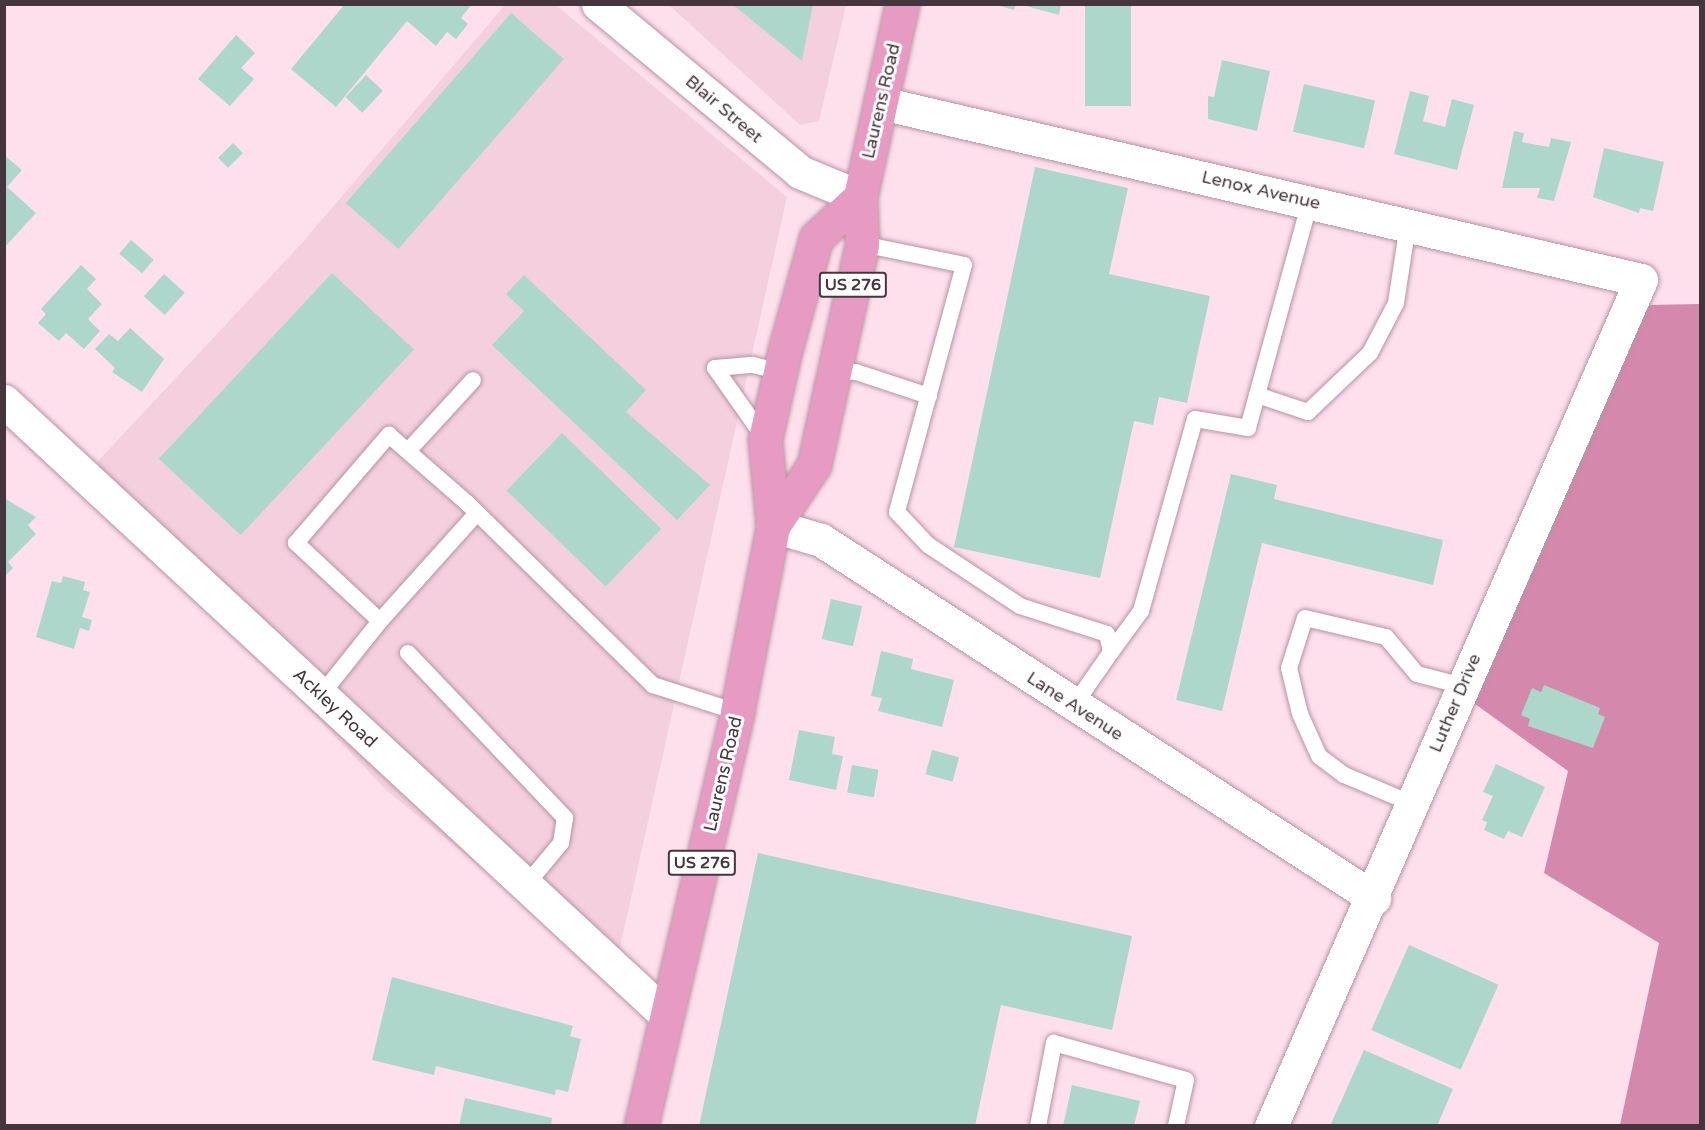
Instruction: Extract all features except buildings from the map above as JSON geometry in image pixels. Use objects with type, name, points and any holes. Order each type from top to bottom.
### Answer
[{"type":"main road","name":"Laurens Road","points":[[773,526],[814,465],[862,244],[860,197],[902,4]]},
{"type":"main road","name":"Laurens Road","points":[[641,1125],[737,712],[773,526],[765,439],[816,238],[860,197]]},
{"type":"street","name":"Blair Street","points":[[598,4],[800,172],[860,197]]},
{"type":"street","name":"Lenox Avenue","points":[[881,102],[1641,280]]},
{"type":"street","name":"Luther Drive","points":[[1271,1125],[1374,898],[1462,686],[1641,280]]},
{"type":"street","name":"Ackley Road","points":[[4,401],[666,1015]]},
{"type":"street","name":"Lane Avenue","points":[[773,526],[821,540],[1374,898]]},
{"type":"lane","points":[[1074,705],[1141,611],[1195,419],[1248,428],[1310,202]]},
{"type":"lane","points":[[1257,395],[1308,412],[1370,353],[1396,303],[1408,225]]},
{"type":"lane","points":[[862,244],[964,265],[897,512],[928,545],[1020,606],[1107,634],[1111,652]]},
{"type":"lane","points":[[765,439],[745,403],[715,368],[753,365],[781,372]]},
{"type":"lane","points":[[835,371],[856,372],[929,396]]},
{"type":"lane","points":[[408,451],[473,381]]},
{"type":"lane","points":[[380,621],[296,543],[389,435],[477,513],[653,685],[737,712]]},
{"type":"lane","points":[[321,695],[380,621],[477,513]]},
{"type":"lane","points":[[1413,804],[1344,776],[1319,756],[1300,714],[1289,668],[1305,618],[1386,637],[1418,674],[1462,686]]},
{"type":"lane","points":[[408,653],[565,818],[561,843],[525,885]]},
{"type":"lane","points":[[1038,1125],[1054,1042],[1186,1080],[1176,1125]]},
{"type":"shaded area","points":[[505,5],[556,5],[787,197],[614,974],[387,791],[86,474],[302,243]]},
{"type":"shaded area","points":[[669,5],[846,5],[819,121],[800,125]]},
{"type":"shaded area","points":[[1700,304],[1700,1125],[1620,1125],[1659,943],[1544,873],[1568,771],[1471,701],[1648,305]]}]
